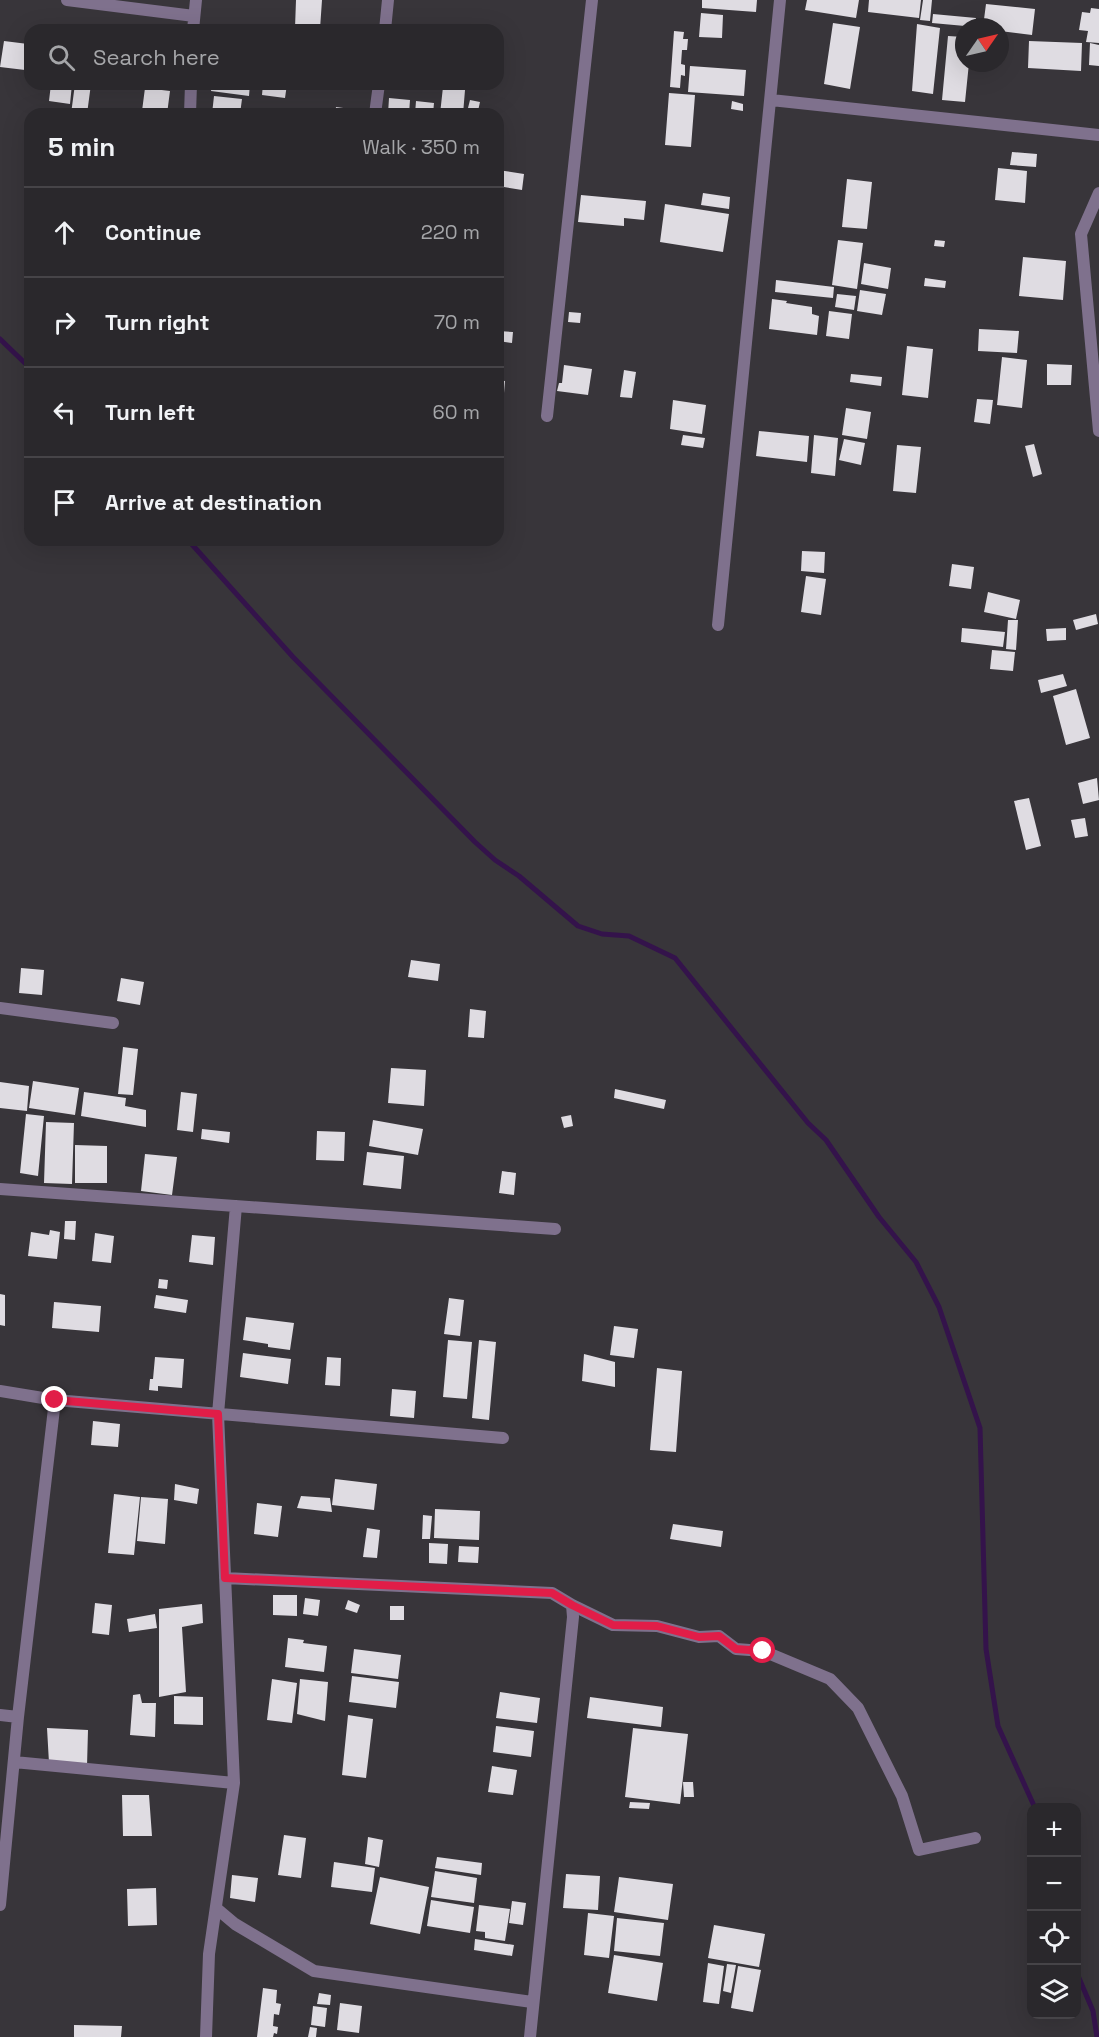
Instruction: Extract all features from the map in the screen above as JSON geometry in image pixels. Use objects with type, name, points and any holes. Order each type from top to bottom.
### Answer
[{"type":"street","points":[[67,0],[194,16]]},
{"type":"street","points":[[194,24],[196,0]]},
{"type":"street","points":[[386,24],[388,0]]},
{"type":"street","points":[[547,416],[592,0]]},
{"type":"street","points":[[718,625],[780,0]]},
{"type":"street","points":[[190,108],[191,90]]},
{"type":"street","points":[[376,108],[378,90]]},
{"type":"street","points":[[771,100],[1099,135]]},
{"type":"street","points":[[1099,193],[1081,234],[1099,431]]},
{"type":"street","points":[[0,1008],[114,1023]]},
{"type":"street","points":[[0,1189],[555,1229]]},
{"type":"street","points":[[206,2037],[208,1954],[234,1783],[218,1414],[236,1206]]},
{"type":"street","points":[[0,1391],[55,1400],[503,1438]]},
{"type":"street","points":[[0,1905],[18,1717],[55,1400]]},
{"type":"street","points":[[225,1578],[552,1593],[613,1625],[657,1626],[699,1637],[719,1636],[736,1649],[763,1651],[830,1679],[858,1708],[902,1796],[919,1850],[975,1838]]},
{"type":"street","points":[[530,2037],[573,1617],[572,1605]]},
{"type":"street","points":[[0,1715],[18,1717]]},
{"type":"street","points":[[14,1762],[234,1783]]},
{"type":"street","points":[[216,1908],[235,1924],[314,1971],[532,2002]]},
{"type":"building","points":[[296,0],[322,0],[320,24],[295,24]]},
{"type":"building","points":[[702,0],[757,0],[756,12],[702,8]]},
{"type":"building","points":[[807,0],[859,0],[856,18],[805,10]]},
{"type":"building","points":[[869,0],[921,0],[919,18],[868,12]]},
{"type":"building","points":[[923,0],[932,0],[930,21],[920,20]]},
{"type":"building","points":[[986,4],[1035,9],[1032,35],[1009,32],[1009,18],[984,18]]},
{"type":"building","points":[[1091,8],[1099,9],[1099,43],[1086,42],[1088,31],[1079,30],[1082,12],[1090,13]]},
{"type":"building","points":[[701,13],[723,15],[722,38],[699,37]]},
{"type":"building","points":[[933,14],[976,18],[955,18],[955,25],[932,23]]},
{"type":"building","points":[[833,23],[860,27],[850,89],[824,84]]},
{"type":"building","points":[[917,24],[940,28],[933,94],[912,91]]},
{"type":"building","points":[[674,31],[684,32],[683,39],[688,39],[687,50],[682,50],[681,64],[685,65],[685,76],[681,75],[680,88],[670,87]]},
{"type":"building","points":[[948,36],[955,36],[955,72],[968,72],[965,102],[942,100]]},
{"type":"building","points":[[4,41],[24,44],[24,70],[0,67]]},
{"type":"building","points":[[1029,41],[1082,43],[1081,71],[1028,68]]},
{"type":"building","points":[[1090,43],[1099,45],[1099,66],[1089,65]]},
{"type":"building","points":[[690,66],[746,70],[744,96],[688,92]]},
{"type":"building","points":[[50,90],[71,90],[70,104],[49,101]]},
{"type":"building","points":[[74,90],[90,90],[88,108],[72,108]]},
{"type":"building","points":[[145,90],[170,91],[168,108],[142,108]]},
{"type":"building","points":[[211,90],[250,90],[249,96]]},
{"type":"building","points":[[262,90],[286,90],[285,98],[262,95]]},
{"type":"building","points":[[443,90],[465,90],[464,108],[441,108]]},
{"type":"building","points":[[669,93],[695,95],[691,147],[665,145]]},
{"type":"building","points":[[214,96],[242,99],[241,108],[213,108]]},
{"type":"building","points":[[389,98],[410,100],[409,108],[388,108]]},
{"type":"building","points":[[470,100],[480,102],[479,108],[468,108]]},
{"type":"building","points":[[416,101],[434,103],[434,108],[415,108]]},
{"type":"building","points":[[732,101],[743,104],[743,111],[731,109]]},
{"type":"building","points":[[1012,152],[1037,154],[1036,167],[1010,165]]},
{"type":"building","points":[[998,168],[1027,171],[1025,203],[995,200]]},
{"type":"building","points":[[504,171],[524,174],[522,190],[504,187]]},
{"type":"building","points":[[847,179],[872,182],[867,229],[842,227]]},
{"type":"building","points":[[703,193],[730,197],[729,209],[701,205]]},
{"type":"building","points":[[581,195],[646,201],[644,220],[624,218],[624,226],[578,222]]},
{"type":"building","points":[[665,204],[729,214],[723,252],[660,242]]},
{"type":"building","points":[[838,240],[863,243],[857,289],[832,285]]},
{"type":"building","points":[[935,240],[945,241],[944,247],[934,246]]},
{"type":"building","points":[[1023,257],[1066,261],[1063,300],[1019,296]]},
{"type":"building","points":[[864,263],[891,268],[888,289],[861,284]]},
{"type":"building","points":[[925,278],[946,281],[945,288],[924,286]]},
{"type":"building","points":[[776,280],[834,287],[833,298],[775,292]]},
{"type":"building","points":[[860,290],[886,294],[882,315],[857,311]]},
{"type":"building","points":[[837,294],[856,296],[854,310],[835,307]]},
{"type":"building","points":[[772,299],[812,307],[812,314],[819,316],[817,335],[769,329]]},
{"type":"building","points":[[829,311],[852,314],[849,339],[826,336]]},
{"type":"building","points":[[569,312],[581,313],[580,323],[568,322]]},
{"type":"building","points":[[979,329],[1019,331],[1017,353],[978,351]]},
{"type":"building","points":[[504,331],[513,332],[512,343],[504,342]]},
{"type":"building","points":[[907,346],[933,349],[928,398],[902,395]]},
{"type":"building","points":[[1002,357],[1027,360],[1022,408],[997,405]]},
{"type":"building","points":[[1047,364],[1072,365],[1071,385],[1047,385]]},
{"type":"building","points":[[564,365],[592,369],[588,395],[557,391],[559,383],[562,383]]},
{"type":"building","points":[[624,370],[636,372],[632,398],[620,397]]},
{"type":"building","points":[[851,374],[882,377],[881,386],[850,382]]},
{"type":"building","points":[[977,399],[993,400],[990,424],[974,422]]},
{"type":"building","points":[[673,400],[706,405],[702,434],[670,429]]},
{"type":"building","points":[[846,408],[871,412],[867,439],[842,435]]},
{"type":"building","points":[[759,431],[809,436],[807,462],[756,456]]},
{"type":"building","points":[[683,435],[705,438],[703,448],[681,445]]},
{"type":"building","points":[[814,435],[838,438],[835,476],[811,473]]},
{"type":"building","points":[[844,439],[865,443],[861,465],[839,460]]},
{"type":"building","points":[[1034,444],[1042,474],[1033,477],[1025,446]]},
{"type":"building","points":[[897,445],[921,447],[916,493],[893,491]]},
{"type":"building","points":[[802,551],[825,552],[824,573],[801,571]]},
{"type":"building","points":[[952,564],[974,567],[971,589],[949,586]]},
{"type":"building","points":[[806,576],[826,579],[821,615],[801,612]]},
{"type":"building","points":[[988,592],[1020,600],[1016,619],[984,612]]},
{"type":"building","points":[[1096,614],[1098,624],[1076,630],[1073,620]]},
{"type":"building","points":[[1008,620],[1018,620],[1016,650],[1006,649]]},
{"type":"building","points":[[962,628],[1005,632],[1003,647],[961,642]]},
{"type":"building","points":[[1066,628],[1066,640],[1047,641],[1046,629]]},
{"type":"building","points":[[992,650],[1015,652],[1013,671],[990,669]]},
{"type":"building","points":[[1063,674],[1067,686],[1041,693],[1038,680]]},
{"type":"building","points":[[1076,689],[1090,738],[1066,745],[1053,696]]},
{"type":"building","points":[[1097,778],[1099,800],[1083,804],[1078,783]]},
{"type":"building","points":[[1029,798],[1041,846],[1026,850],[1014,801]]},
{"type":"building","points":[[1085,818],[1088,836],[1075,838],[1071,820]]},
{"type":"building","points":[[411,960],[440,964],[438,981],[408,977]]},
{"type":"building","points":[[21,968],[44,970],[42,995],[19,993]]},
{"type":"building","points":[[121,978],[144,982],[140,1005],[117,1001]]},
{"type":"building","points":[[470,1009],[486,1011],[484,1038],[468,1037]]},
{"type":"building","points":[[123,1047],[138,1049],[133,1095],[118,1094]]},
{"type":"building","points":[[391,1068],[426,1070],[424,1106],[388,1103]]},
{"type":"building","points":[[33,1081],[79,1088],[75,1115],[29,1108]]},
{"type":"building","points":[[0,1082],[29,1086],[27,1111],[0,1108]]},
{"type":"building","points":[[615,1089],[666,1100],[664,1109],[614,1098]]},
{"type":"building","points":[[84,1092],[126,1098],[125,1106],[146,1110],[146,1127],[81,1116]]},
{"type":"building","points":[[181,1092],[197,1094],[193,1132],[177,1130]]},
{"type":"building","points":[[26,1114],[44,1116],[38,1176],[20,1173]]},
{"type":"building","points":[[571,1115],[573,1126],[564,1128],[561,1117]]},
{"type":"building","points":[[373,1120],[423,1129],[418,1155],[369,1146]]},
{"type":"building","points":[[46,1122],[74,1123],[72,1184],[44,1183]]},
{"type":"building","points":[[202,1129],[230,1132],[229,1143],[201,1139]]},
{"type":"building","points":[[317,1131],[345,1132],[344,1161],[316,1160]]},
{"type":"building","points":[[75,1145],[107,1146],[107,1183],[75,1183]]},
{"type":"building","points":[[367,1152],[404,1156],[401,1189],[363,1185]]},
{"type":"building","points":[[145,1154],[177,1157],[172,1195],[141,1191]]},
{"type":"building","points":[[502,1171],[516,1173],[514,1195],[499,1193]]},
{"type":"building","points":[[65,1221],[76,1221],[75,1240],[64,1239]]},
{"type":"building","points":[[50,1230],[60,1232],[57,1259],[28,1256],[31,1232],[49,1235]]},
{"type":"building","points":[[95,1233],[114,1236],[111,1263],[92,1261]]},
{"type":"building","points":[[192,1235],[215,1237],[213,1265],[189,1262]]},
{"type":"building","points":[[159,1279],[168,1280],[167,1289],[158,1288]]},
{"type":"building","points":[[0,1294],[5,1295],[5,1326],[0,1325]]},
{"type":"building","points":[[156,1295],[188,1300],[186,1313],[154,1308]]},
{"type":"building","points":[[449,1298],[464,1300],[460,1336],[444,1334]]},
{"type":"building","points":[[54,1302],[101,1306],[99,1332],[52,1328]]},
{"type":"building","points":[[246,1317],[294,1323],[290,1350],[243,1340]]},
{"type":"building","points":[[614,1326],[638,1329],[634,1358],[610,1355]]},
{"type":"building","points":[[448,1340],[472,1342],[467,1399],[443,1397]]},
{"type":"building","points":[[479,1340],[496,1342],[489,1420],[472,1418]]},
{"type":"building","points":[[243,1353],[291,1359],[288,1384],[240,1377]]},
{"type":"building","points":[[584,1354],[615,1362],[615,1387],[582,1381]]},
{"type":"building","points":[[155,1357],[184,1359],[182,1388],[158,1386],[158,1391],[149,1390],[150,1379],[153,1379]]},
{"type":"building","points":[[327,1357],[341,1358],[340,1386],[325,1385]]},
{"type":"building","points":[[657,1368],[682,1371],[676,1452],[650,1450]]},
{"type":"building","points":[[392,1389],[416,1391],[414,1418],[390,1416]]},
{"type":"building","points":[[93,1421],[120,1424],[118,1447],[91,1445]]},
{"type":"building","points":[[335,1479],[377,1484],[374,1510],[332,1505]]},
{"type":"building","points":[[175,1484],[199,1489],[197,1504],[174,1500]]},
{"type":"building","points":[[114,1494],[140,1497],[134,1555],[108,1553]]},
{"type":"building","points":[[301,1496],[330,1498],[332,1512],[297,1508]]},
{"type":"building","points":[[141,1497],[168,1499],[165,1544],[137,1541]]},
{"type":"building","points":[[257,1503],[282,1506],[278,1537],[254,1534]]},
{"type":"building","points":[[435,1509],[480,1511],[479,1540],[434,1538]]},
{"type":"building","points":[[423,1515],[432,1516],[430,1539],[422,1539]]},
{"type":"building","points":[[673,1524],[723,1531],[721,1547],[670,1539]]},
{"type":"building","points":[[367,1528],[380,1530],[377,1558],[363,1557]]},
{"type":"building","points":[[429,1543],[448,1544],[447,1564],[429,1563]]},
{"type":"building","points":[[459,1546],[479,1547],[478,1563],[458,1562]]},
{"type":"building","points":[[273,1595],[297,1595],[297,1616],[273,1615]]},
{"type":"building","points":[[305,1598],[320,1600],[318,1616],[303,1614]]},
{"type":"building","points":[[348,1600],[360,1605],[357,1613],[345,1609]]},
{"type":"building","points":[[95,1603],[112,1605],[109,1635],[92,1633]]},
{"type":"building","points":[[202,1604],[203,1623],[182,1627],[186,1692],[159,1697],[159,1609]]},
{"type":"building","points":[[390,1606],[404,1606],[404,1620],[390,1620]]},
{"type":"building","points":[[155,1614],[157,1628],[129,1632],[127,1619]]},
{"type":"building","points":[[288,1638],[304,1640],[303,1643],[327,1646],[324,1672],[285,1667]]},
{"type":"building","points":[[354,1649],[401,1655],[398,1679],[351,1673]]},
{"type":"building","points":[[352,1676],[399,1682],[396,1708],[349,1702]]},
{"type":"building","points":[[272,1679],[297,1683],[292,1723],[267,1720]]},
{"type":"building","points":[[300,1679],[328,1682],[325,1721],[297,1714]]},
{"type":"building","points":[[500,1692],[540,1698],[537,1723],[496,1718]]},
{"type":"building","points":[[140,1694],[142,1703],[156,1703],[155,1737],[130,1735],[133,1695]]},
{"type":"building","points":[[174,1696],[203,1697],[203,1725],[174,1724]]},
{"type":"building","points":[[590,1697],[663,1707],[661,1727],[587,1718]]},
{"type":"building","points":[[348,1715],[373,1719],[366,1778],[342,1775]]},
{"type":"building","points":[[496,1726],[534,1731],[531,1757],[493,1752]]},
{"type":"building","points":[[47,1728],[88,1730],[87,1766],[49,1763]]},
{"type":"building","points":[[633,1728],[688,1734],[680,1804],[625,1797]]},
{"type":"building","points":[[492,1766],[517,1770],[513,1795],[488,1792]]},
{"type":"building","points":[[683,1782],[693,1782],[694,1797],[684,1797]]},
{"type":"building","points":[[122,1795],[149,1795],[152,1836],[123,1836]]},
{"type":"building","points":[[630,1802],[650,1803],[649,1809],[629,1808]]},
{"type":"building","points":[[284,1835],[306,1838],[301,1878],[278,1875]]},
{"type":"building","points":[[368,1837],[383,1840],[379,1867],[365,1864]]},
{"type":"building","points":[[437,1857],[482,1863],[481,1875],[435,1868]]},
{"type":"building","points":[[334,1862],[375,1868],[372,1892],[331,1887]]},
{"type":"building","points":[[435,1871],[477,1878],[474,1903],[431,1897]]},
{"type":"building","points":[[566,1874],[600,1876],[598,1910],[563,1908]]},
{"type":"building","points":[[232,1875],[258,1878],[255,1902],[230,1898]]},
{"type":"building","points":[[380,1877],[429,1887],[420,1934],[370,1924]]},
{"type":"building","points":[[619,1877],[673,1884],[668,1920],[614,1912]]},
{"type":"building","points":[[156,1888],[157,1925],[128,1926],[127,1889]]},
{"type":"building","points":[[431,1900],[474,1907],[470,1933],[427,1926]]},
{"type":"building","points":[[512,1901],[526,1903],[523,1925],[509,1923]]},
{"type":"building","points":[[479,1905],[510,1909],[505,1941],[485,1938],[485,1932],[476,1931]]},
{"type":"building","points":[[588,1913],[614,1916],[609,1958],[584,1955]]},
{"type":"building","points":[[617,1918],[664,1923],[660,1956],[614,1951]]},
{"type":"building","points":[[714,1925],[765,1934],[759,1967],[708,1958]]},
{"type":"building","points":[[475,1939],[514,1945],[512,1956],[474,1950]]},
{"type":"building","points":[[614,1955],[663,1963],[657,2001],[608,1993]]},
{"type":"building","points":[[708,1963],[724,1966],[719,2004],[703,2002]]},
{"type":"building","points":[[727,1964],[736,1965],[731,1993],[723,1991]]},
{"type":"building","points":[[738,1966],[761,1970],[753,2012],[731,2008]]},
{"type":"building","points":[[263,1988],[277,1990],[276,2003],[281,2004],[279,2015],[274,2014],[273,2026],[278,2027],[277,2034],[274,2033],[273,2037],[257,2037]]},
{"type":"building","points":[[319,1993],[331,1995],[330,2005],[317,2004]]},
{"type":"building","points":[[340,2003],[362,2006],[359,2033],[337,2030]]},
{"type":"building","points":[[313,2006],[327,2008],[325,2027],[311,2025]]},
{"type":"building","points":[[74,2025],[122,2026],[121,2037],[74,2037]]},
{"type":"building","points":[[310,2027],[317,2028],[316,2037],[308,2037]]},
{"type":"waterway","points":[[0,339],[24,362]]},
{"type":"waterway","points":[[193,546],[293,657],[495,860],[519,876],[578,926],[602,934],[629,936],[675,958],[808,1123],[826,1140],[879,1217],[916,1262],[939,1307],[980,1428],[986,1649],[998,1726],[1033,1803]]},
{"type":"waterway","points":[[1081,1983],[1093,2011],[1097,2037]]},
{"type":"route","points":[[55,1400],[218,1414],[225,1578],[552,1593],[613,1625],[657,1626],[699,1637],[719,1636],[736,1649],[763,1651]]}]
